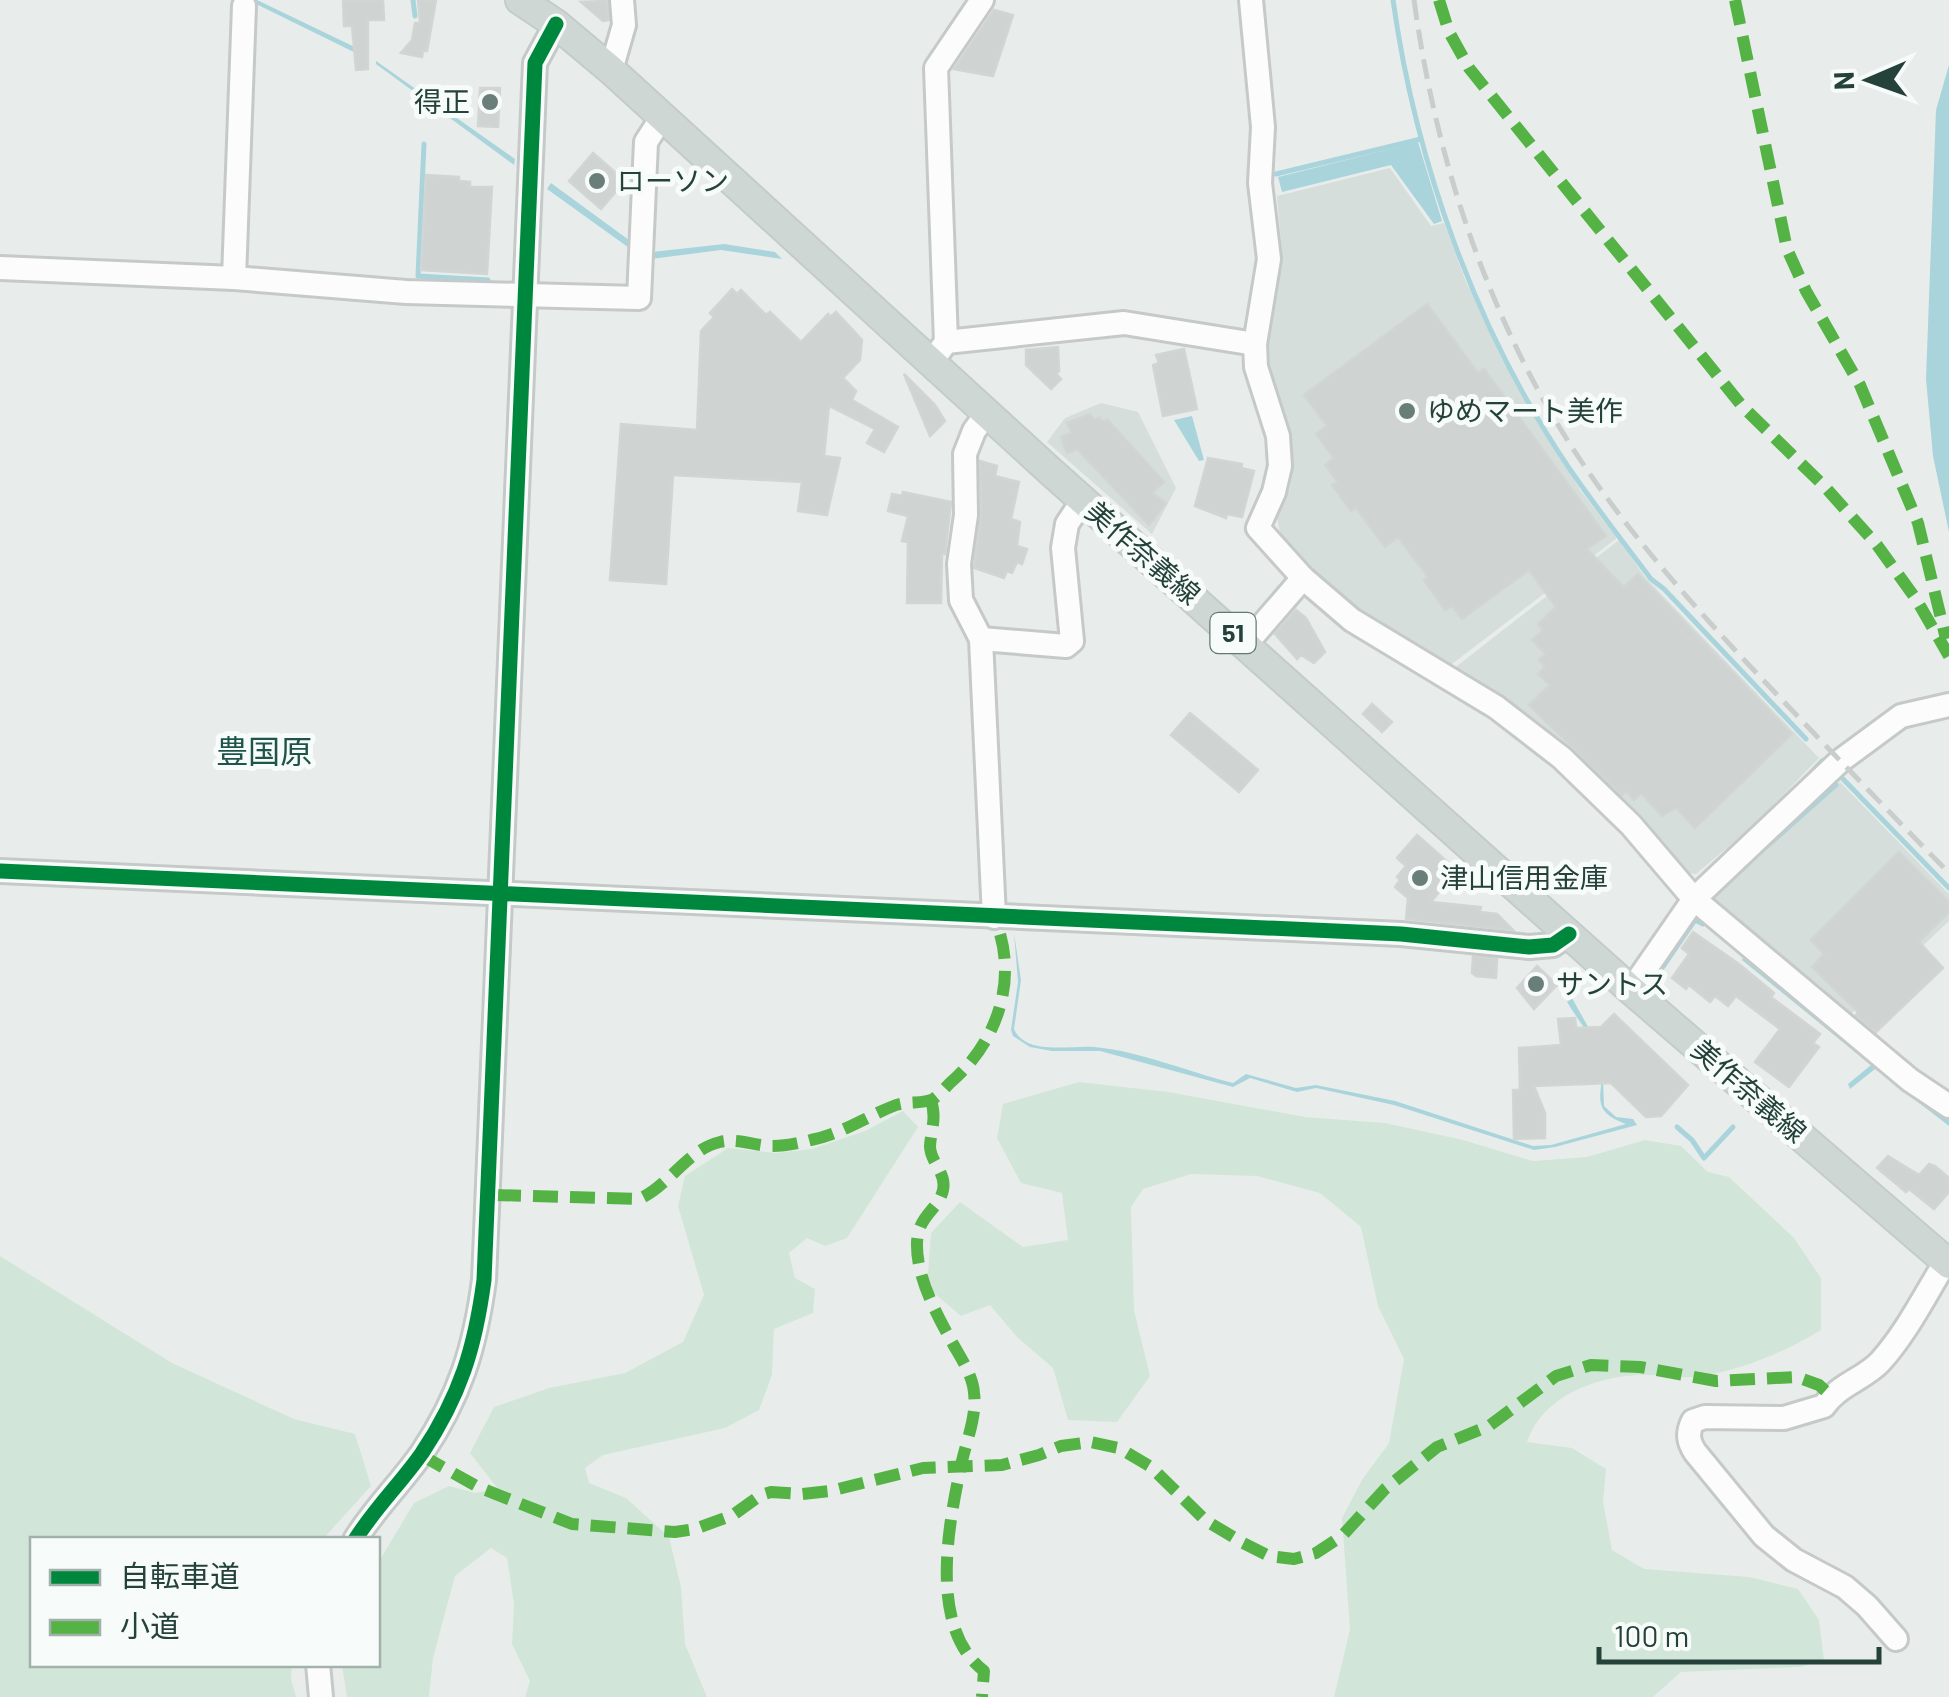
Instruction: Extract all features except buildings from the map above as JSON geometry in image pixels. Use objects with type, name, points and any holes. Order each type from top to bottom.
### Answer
[{"type":"main road","name":"美作奈義線","points":[[520,0],[611,70],[939,352],[987,413],[1083,500],[1631,990],[1948,1262]]},
{"type":"street","points":[[611,70],[624,25],[622,0]]},
{"type":"street","points":[[982,0],[936,68],[939,352],[1124,323],[1255,344]]},
{"type":"street","points":[[1251,0],[1263,126],[1260,183],[1269,259],[1255,344],[1256,367],[1278,436],[1280,466],[1274,492],[1258,528],[1303,578],[1352,620],[1531,732],[1599,791],[1694,899],[1910,1080],[1949,1106]]},
{"type":"street","points":[[234,278],[244,6]]},
{"type":"street","points":[[357,1537],[420,1455],[456,1396],[476,1338],[484,1280],[535,63],[556,24]]},
{"type":"street","points":[[0,268],[234,278],[406,292],[639,298],[646,142],[662,117]]},
{"type":"street","points":[[987,413],[965,454],[966,515],[959,564],[961,600],[981,639],[994,917]]},
{"type":"street","points":[[981,639],[1066,646],[1072,641],[1063,548],[1067,524],[1083,500]]},
{"type":"street","points":[[1246,644],[1303,578]]},
{"type":"street","points":[[1631,990],[1694,899],[1840,762],[1901,716],[1949,705]]},
{"type":"street","points":[[0,871],[1402,934],[1529,947],[1553,945],[1569,934]]},
{"type":"street","points":[[1896,1639],[1845,1587],[1794,1560],[1764,1536],[1696,1452],[1689,1442],[1688,1430],[1693,1421],[1706,1417],[1784,1418],[1824,1406],[1831,1396],[1877,1365],[1948,1262]]},
{"type":"street","points":[[318,1667],[321,1697]]},
{"type":"shaded area","name":"ゆめマート美作","points":[[1390,168],[1431,226],[1444,223],[1466,282],[1504,363],[1580,490],[1617,538],[1448,667],[1374,623],[1337,595],[1280,533],[1277,517],[1290,488],[1292,461],[1290,438],[1264,347],[1282,254],[1277,196]]},
{"type":"shaded area","points":[[1101,403],[1138,412],[1176,488],[1152,534],[1047,442],[1065,418]]},
{"type":"shaded area","points":[[1619,540],[1645,577],[1819,758],[1753,826],[1696,874],[1687,873],[1650,829],[1541,728],[1453,669]]},
{"type":"shaded area","points":[[1840,782],[1949,894],[1949,921],[1849,1016],[1715,905],[1715,894]]},
{"type":"green space","points":[[1079,1082],[1168,1092],[1305,1117],[1385,1123],[1533,1161],[1587,1157],[1645,1140],[1681,1146],[1708,1172],[1729,1177],[1794,1238],[1821,1278],[1821,1330],[1763,1359],[1716,1373],[1692,1377],[1638,1375],[1587,1385],[1557,1401],[1527,1442],[1572,1448],[1606,1469],[1603,1502],[1612,1550],[1644,1569],[1749,1577],[1798,1589],[1819,1620],[1824,1660],[1800,1667],[1681,1672],[1653,1697],[1334,1697],[1350,1629],[1342,1518],[1362,1480],[1389,1443],[1404,1359],[1378,1306],[1361,1227],[1320,1193],[1257,1176],[1191,1174],[1143,1189],[1131,1207],[1134,1310],[1150,1376],[1117,1422],[1068,1420],[1053,1368],[1017,1337],[990,1305],[961,1316],[927,1287],[931,1233],[960,1202],[1023,1247],[1068,1240],[1062,1193],[1021,1183],[997,1138],[1003,1104]]},
{"type":"green space","points":[[903,1111],[918,1127],[847,1238],[825,1246],[807,1238],[789,1253],[795,1278],[815,1289],[813,1313],[774,1329],[772,1375],[759,1410],[725,1428],[603,1455],[585,1468],[589,1483],[626,1498],[669,1537],[681,1587],[685,1644],[707,1697],[525,1697],[530,1681],[512,1644],[514,1604],[507,1558],[491,1548],[455,1576],[433,1658],[429,1697],[347,1697],[342,1667],[380,1667],[380,1560],[414,1503],[449,1486],[475,1493],[498,1489],[470,1453],[494,1407],[549,1388],[625,1373],[683,1342],[704,1295],[678,1206],[685,1176],[728,1148],[775,1153],[812,1149],[865,1131]]},
{"type":"green space","points":[[0,1256],[172,1363],[294,1419],[355,1434],[371,1486],[325,1537],[30,1537],[30,1667],[292,1667],[296,1697],[0,1697]]},
{"type":"water","points":[[248,0],[257,0],[363,51],[362,56]]},
{"type":"water","points":[[376,64],[515,159],[514,165]]},
{"type":"water","points":[[1949,65],[1949,532],[1933,456],[1926,379],[1936,110]]},
{"type":"water","points":[[1418,142],[1442,221],[1434,224],[1391,165],[1282,192],[1278,177]]},
{"type":"water","points":[[551,183],[633,243],[652,252],[724,244],[775,252],[782,259],[721,250],[651,259],[632,250],[547,189]]},
{"type":"water","points":[[1192,416],[1204,460],[1199,461],[1174,420]]},
{"type":"water","points":[[1014,933],[1021,980],[1014,1029],[1028,1043],[1111,1049],[1233,1083],[1246,1074],[1296,1088],[1316,1085],[1395,1101],[1533,1146],[1551,1145],[1626,1124],[1605,1112],[1601,1105],[1600,1058],[1567,1002],[1572,998],[1602,1052],[1604,1106],[1616,1117],[1633,1119],[1637,1125],[1534,1150],[1394,1105],[1316,1088],[1297,1092],[1250,1078],[1233,1087],[1100,1051],[1030,1047],[1013,1036],[1011,1030],[1018,982]]},
{"type":"water","points":[[1744,956],[1949,1115],[1949,1126],[1875,1069],[1850,1089],[1848,1084],[1871,1065],[1742,960]]},
{"type":"waterway","points":[[413,0],[415,16]]},
{"type":"waterway","points":[[1393,0],[1403,62],[1434,184],[1479,303],[1536,415],[1579,482],[1651,579],[1806,739]]},
{"type":"waterway","points":[[1276,174],[1421,139]]},
{"type":"waterway","points":[[424,144],[418,276],[488,280]]},
{"type":"waterway","points":[[1805,779],[1822,761]]},
{"type":"waterway","points":[[1843,779],[1949,888]]},
{"type":"waterway","points":[[1766,847],[1836,785]]},
{"type":"waterway","points":[[1662,968],[1695,920],[1703,924]]},
{"type":"waterway","points":[[1677,1127],[1704,1158],[1733,1127]]},
{"type":"railway","points":[[1414,0],[1431,97],[1471,239],[1508,330],[1554,418],[1607,498],[1699,611],[1949,873]]},
{"type":"marked path","points":[[1439,0],[1449,32],[1469,68],[1742,406],[1825,487],[1877,545],[1916,599],[1949,656]]},
{"type":"marked path","points":[[1735,0],[1787,249],[1806,291],[1860,385],[1918,523],[1946,639]]},
{"type":"marked path","points":[[496,1195],[639,1199],[698,1152],[720,1142],[773,1146],[797,1143],[833,1134],[896,1105],[933,1099],[981,1048],[1000,1007],[1005,962],[994,917]]},
{"type":"marked path","points":[[931,1101],[934,1118],[930,1146],[944,1184],[941,1197],[918,1233],[918,1256],[929,1295],[973,1387],[974,1410],[952,1513],[947,1572],[955,1628],[966,1652],[984,1671],[982,1697]]},
{"type":"marked path","points":[[421,1455],[478,1487],[572,1524],[675,1532],[733,1515],[771,1492],[830,1491],[923,1468],[1002,1465],[1061,1446],[1090,1442],[1119,1448],[1151,1467],[1205,1520],[1243,1543],[1269,1556],[1294,1559],[1316,1553],[1342,1536],[1385,1489],[1437,1447],[1489,1426],[1556,1376],[1591,1365],[1640,1367],[1716,1381],[1797,1377],[1819,1385],[1831,1396]]},
{"type":"cycle path","points":[[357,1537],[422,1453],[456,1391],[476,1328],[484,1280],[535,63],[556,24]]},
{"type":"cycle path","points":[[0,871],[1401,934],[1529,947],[1553,945],[1569,934]]},
{"type":"place","name":"得正","points":[[490,102]]},
{"type":"place","name":"ローソン","points":[[597,181]]},
{"type":"place","name":"ゆめマート美作","points":[[1407,411]]},
{"type":"place","name":"津山信用金庫","points":[[1420,878]]},
{"type":"place","name":"サントス","points":[[1536,984]]},
{"type":"district","name":"豊国原","points":[[264,752]]}]
